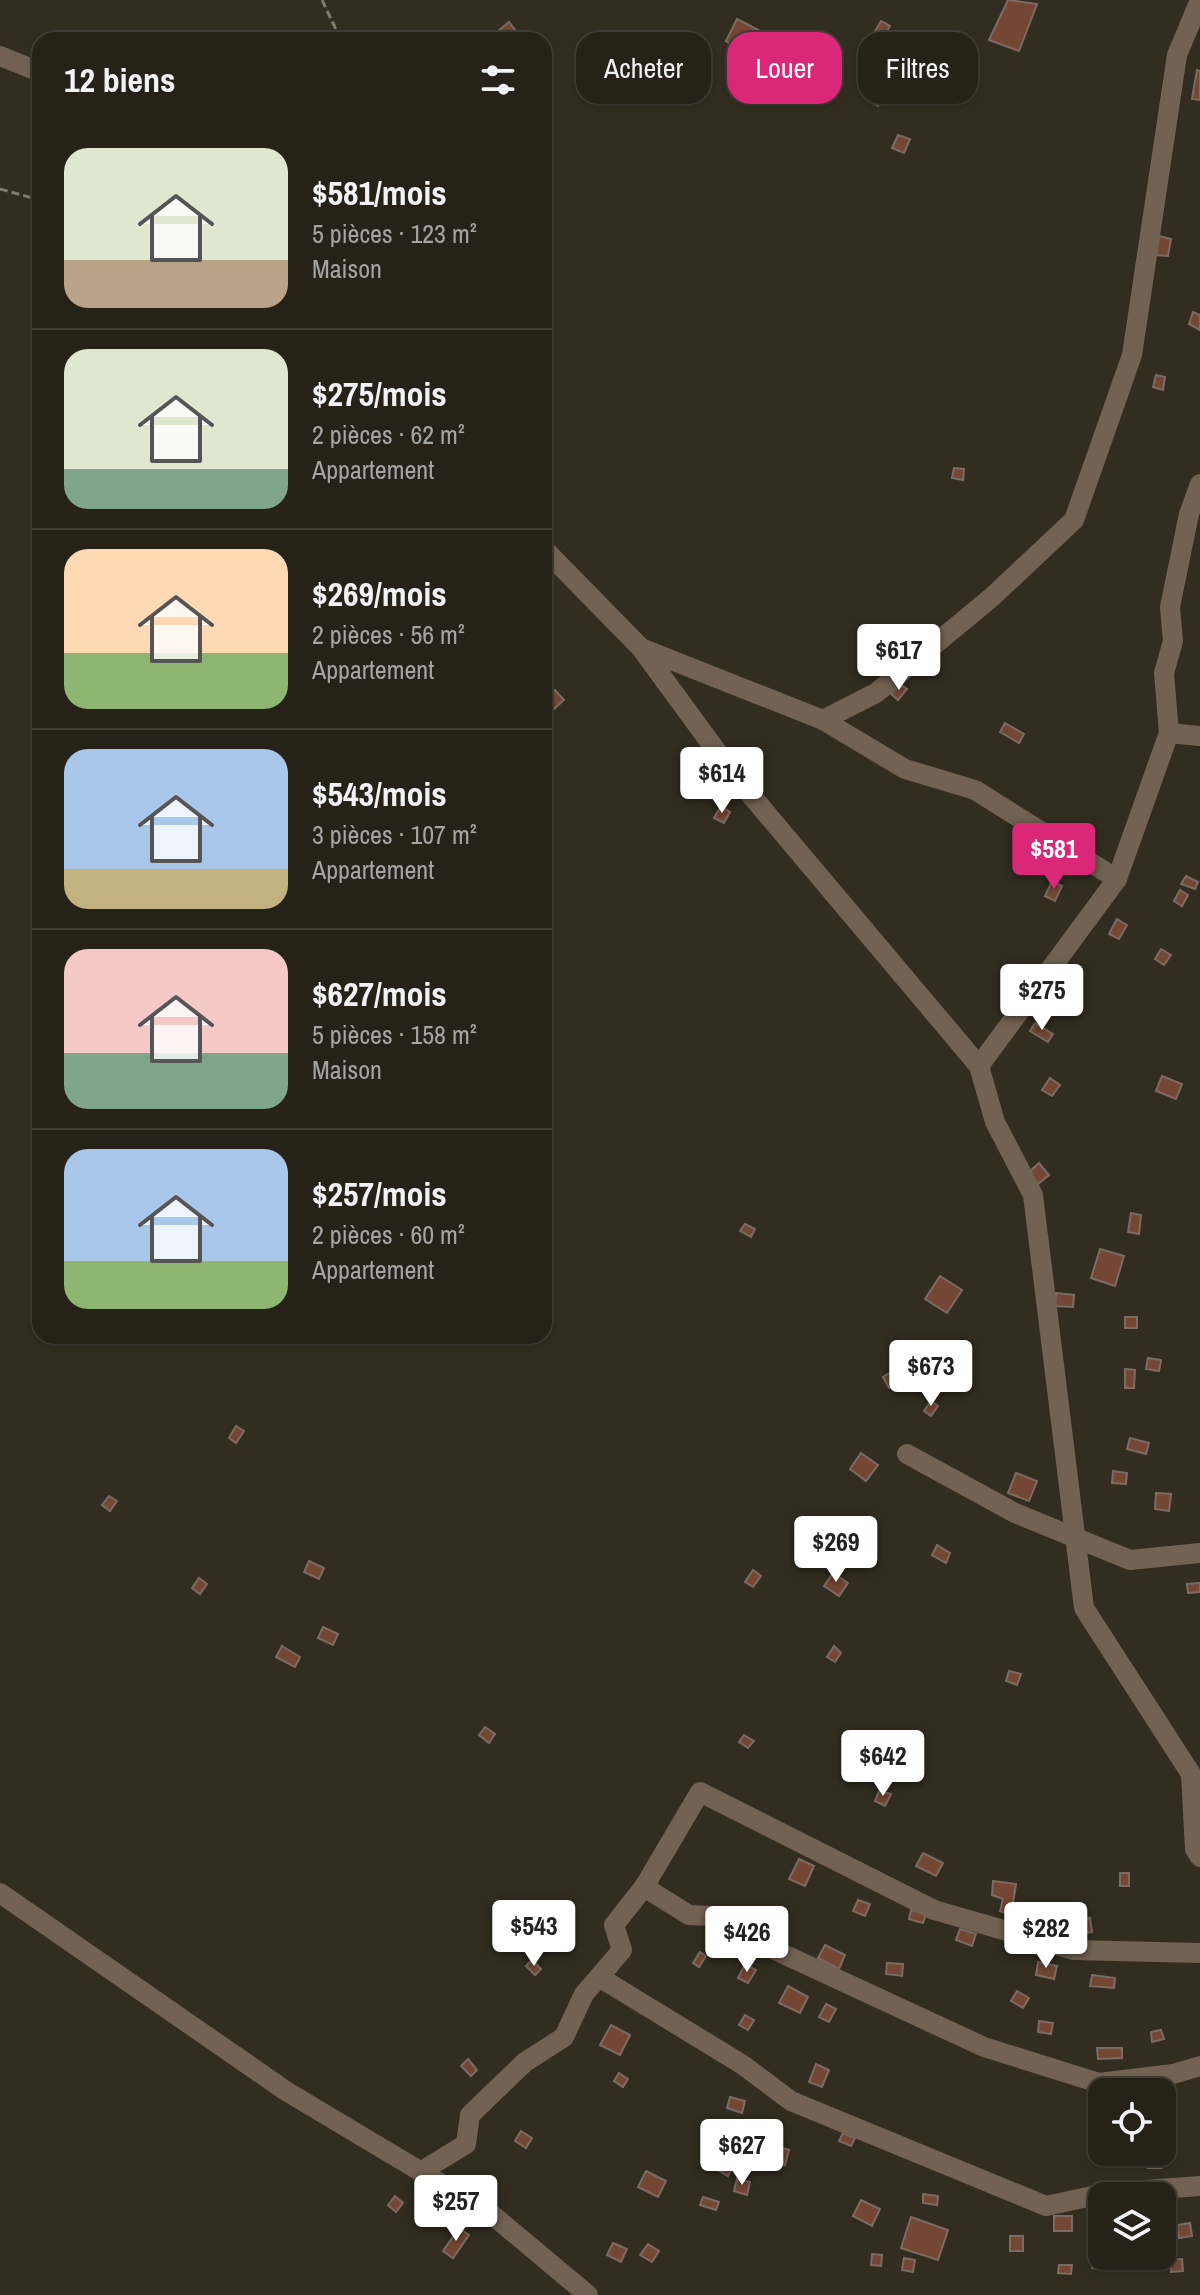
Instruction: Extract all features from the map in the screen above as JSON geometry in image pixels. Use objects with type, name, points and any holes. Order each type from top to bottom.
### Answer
[{"type":"street","points":[[823,720],[876,693],[992,597],[1074,520],[1132,355],[1177,55],[1200,0]]},
{"type":"street","points":[[0,56],[32,69]]},
{"type":"street","points":[[979,1066],[1117,879],[1169,733],[1164,673],[1173,641],[1170,607],[1189,514],[1200,484]]},
{"type":"street","points":[[552,557],[641,648],[734,775],[979,1066],[995,1122],[1033,1195],[1084,1608],[1191,1774],[1195,1849],[1200,1857]]},
{"type":"street","points":[[641,648],[823,720],[905,769],[975,790],[1117,879]]},
{"type":"street","points":[[1169,733],[1200,736]]},
{"type":"street","points":[[907,1454],[1015,1513],[1130,1560],[1200,1553]]},
{"type":"street","points":[[422,2171],[466,2144],[470,2115],[525,2062],[564,2037],[584,1994],[622,1950],[614,1925],[644,1887],[700,1792],[934,1910],[1073,1950],[1200,1953]]},
{"type":"street","points":[[644,1887],[689,1915],[712,1916],[779,1952],[984,2047],[1099,2083],[1173,2074],[1200,2066]]},
{"type":"street","points":[[0,1893],[286,2091],[490,2213],[588,2295]]},
{"type":"street","points":[[599,1977],[743,2065],[791,2101],[1046,2206],[1106,2193],[1200,2186]]},
{"type":"path","points":[[322,0],[337,32]]},
{"type":"path","points":[[0,189],[32,198]]},
{"type":"building","points":[[1008,0],[1037,4],[1019,51],[989,40]]},
{"type":"building","points":[[737,19],[760,31],[759,32],[730,32]]},
{"type":"building","points":[[881,21],[890,26],[886,32],[875,32]]},
{"type":"building","points":[[509,22],[516,31],[515,32],[497,32]]},
{"type":"building","points":[[1197,70],[1200,71],[1200,100],[1192,99]]},
{"type":"building","points":[[898,135],[910,139],[904,153],[892,148]]},
{"type":"building","points":[[1159,236],[1171,239],[1168,256],[1155,255]]},
{"type":"building","points":[[1193,312],[1200,315],[1200,330],[1189,324]]},
{"type":"building","points":[[1156,375],[1165,377],[1163,390],[1153,387]]},
{"type":"building","points":[[954,468],[964,469],[963,480],[952,478]]},
{"type":"building","points":[[900,684],[907,689],[898,700],[891,694]]},
{"type":"building","points":[[555,690],[564,700],[554,709],[552,707],[552,692]]},
{"type":"building","points":[[1005,723],[1024,734],[1019,743],[1000,732]]},
{"type":"building","points":[[721,806],[730,812],[724,823],[714,818]]},
{"type":"building","points":[[1186,876],[1198,882],[1195,889],[1181,884]]},
{"type":"building","points":[[1052,881],[1062,886],[1055,901],[1045,896]]},
{"type":"building","points":[[1180,890],[1188,895],[1182,906],[1174,901]]},
{"type":"building","points":[[1117,919],[1127,925],[1119,939],[1109,934]]},
{"type":"building","points":[[1161,949],[1171,955],[1164,965],[1155,959]]},
{"type":"building","points":[[1035,1023],[1053,1034],[1048,1042],[1030,1031]]},
{"type":"building","points":[[1162,1076],[1182,1084],[1176,1099],[1156,1091]]},
{"type":"building","points":[[1050,1078],[1060,1085],[1052,1096],[1042,1090]]},
{"type":"building","points":[[1039,1163],[1049,1175],[1038,1184],[1029,1172]]},
{"type":"building","points":[[1131,1213],[1141,1215],[1139,1234],[1128,1232]]},
{"type":"building","points":[[745,1224],[755,1229],[751,1237],[740,1231]]},
{"type":"building","points":[[1100,1249],[1124,1256],[1115,1286],[1091,1278]]},
{"type":"building","points":[[940,1276],[962,1290],[947,1313],[925,1299]]},
{"type":"building","points":[[1056,1293],[1074,1295],[1073,1307],[1055,1306]]},
{"type":"building","points":[[1125,1317],[1137,1317],[1137,1328],[1125,1328]]},
{"type":"building","points":[[1148,1358],[1161,1360],[1159,1371],[1146,1369]]},
{"type":"building","points":[[898,1368],[905,1380],[889,1388],[883,1377]]},
{"type":"building","points":[[1125,1369],[1135,1370],[1134,1388],[1125,1388]]},
{"type":"building","points":[[931,1401],[938,1406],[931,1416],[924,1411]]},
{"type":"building","points":[[236,1426],[244,1431],[236,1443],[229,1438]]},
{"type":"building","points":[[1130,1438],[1149,1443],[1146,1454],[1127,1449]]},
{"type":"building","points":[[861,1453],[878,1465],[866,1481],[850,1469]]},
{"type":"building","points":[[1113,1471],[1127,1473],[1126,1484],[1112,1483]]},
{"type":"building","points":[[1016,1473],[1037,1481],[1029,1501],[1008,1493]]},
{"type":"building","points":[[1156,1493],[1171,1494],[1169,1511],[1155,1509]]},
{"type":"building","points":[[109,1496],[117,1501],[110,1511],[102,1505]]},
{"type":"building","points":[[937,1545],[950,1553],[946,1563],[932,1555]]},
{"type":"building","points":[[309,1561],[324,1568],[319,1579],[304,1572]]},
{"type":"building","points":[[753,1570],[761,1576],[753,1587],[745,1582]]},
{"type":"building","points":[[833,1573],[848,1583],[839,1596],[824,1586]]},
{"type":"building","points":[[199,1578],[207,1584],[200,1594],[192,1588]]},
{"type":"building","points":[[1200,1583],[1200,1592],[1188,1593],[1187,1584]]},
{"type":"building","points":[[323,1627],[338,1634],[333,1645],[318,1638]]},
{"type":"building","points":[[282,1646],[300,1657],[295,1667],[276,1657]]},
{"type":"building","points":[[834,1646],[841,1653],[835,1662],[827,1657]]},
{"type":"building","points":[[1009,1671],[1021,1674],[1017,1685],[1006,1681]]},
{"type":"building","points":[[485,1727],[495,1734],[489,1743],[479,1735]]},
{"type":"building","points":[[744,1735],[754,1741],[748,1748],[739,1742]]},
{"type":"building","points":[[879,1791],[891,1794],[885,1806],[875,1801]]},
{"type":"building","points":[[923,1853],[943,1863],[936,1876],[916,1866]]},
{"type":"building","points":[[799,1859],[814,1866],[805,1886],[789,1879]]},
{"type":"building","points":[[1120,1873],[1129,1873],[1129,1886],[1120,1886]]},
{"type":"building","points":[[993,1881],[1016,1884],[1011,1915],[1000,1911],[1003,1899],[992,1895]]},
{"type":"building","points":[[858,1900],[870,1904],[865,1916],[853,1911]]},
{"type":"building","points":[[911,1910],[926,1914],[923,1923],[909,1919]]},
{"type":"building","points":[[1090,1918],[1092,1932],[1079,1934],[1076,1920]]},
{"type":"building","points":[[960,1929],[976,1934],[972,1946],[956,1940]]},
{"type":"building","points":[[825,1945],[845,1955],[839,1969],[818,1958]]},
{"type":"building","points":[[700,1952],[706,1956],[699,1967],[693,1963]]},
{"type":"building","points":[[532,1960],[541,1969],[535,1975],[526,1966]]},
{"type":"building","points":[[1038,1962],[1057,1966],[1054,1979],[1036,1975]]},
{"type":"building","points":[[887,1963],[903,1964],[902,1976],[886,1974]]},
{"type":"building","points":[[745,1964],[756,1970],[748,1983],[738,1978]]},
{"type":"building","points":[[1092,1975],[1115,1978],[1114,1988],[1090,1986]]},
{"type":"building","points":[[788,1986],[808,1997],[800,2013],[779,2003]]},
{"type":"building","points":[[1017,1991],[1029,1998],[1023,2008],[1011,2001]]},
{"type":"building","points":[[826,2004],[836,2009],[829,2022],[819,2017]]},
{"type":"building","points":[[745,2015],[754,2020],[748,2030],[739,2025]]},
{"type":"building","points":[[1039,2021],[1053,2023],[1051,2034],[1038,2032]]},
{"type":"building","points":[[611,2025],[630,2035],[620,2055],[600,2045]]},
{"type":"building","points":[[1161,2030],[1164,2039],[1152,2042],[1151,2032]]},
{"type":"building","points":[[1097,2048],[1122,2048],[1122,2058],[1098,2059]]},
{"type":"building","points":[[468,2059],[477,2070],[471,2076],[461,2066]]},
{"type":"building","points":[[816,2064],[829,2070],[822,2087],[809,2082]]},
{"type":"building","points":[[619,2073],[628,2079],[623,2087],[614,2081]]},
{"type":"building","points":[[730,2097],[745,2101],[742,2113],[727,2108]]},
{"type":"building","points":[[722,2129],[746,2142],[728,2176],[704,2162]]},
{"type":"building","points":[[521,2131],[532,2138],[526,2148],[515,2141]]},
{"type":"building","points":[[843,2133],[855,2138],[851,2146],[839,2141]]},
{"type":"building","points":[[752,2137],[769,2142],[764,2158],[747,2152]]},
{"type":"building","points":[[776,2146],[789,2150],[785,2165],[772,2161]]},
{"type":"building","points":[[646,2171],[666,2181],[658,2197],[638,2187]]},
{"type":"building","points":[[737,2179],[750,2182],[747,2195],[734,2191]]},
{"type":"building","points":[[923,2194],[938,2196],[937,2205],[923,2203]]},
{"type":"building","points":[[395,2196],[403,2203],[396,2212],[388,2205]]},
{"type":"building","points":[[703,2197],[719,2202],[716,2210],[700,2205]]},
{"type":"building","points":[[861,2200],[880,2209],[872,2226],[853,2216]]},
{"type":"building","points":[[1054,2216],[1072,2216],[1072,2231],[1054,2231]]},
{"type":"building","points":[[911,2217],[948,2230],[938,2260],[901,2248]]},
{"type":"building","points":[[1190,2223],[1192,2236],[1179,2238],[1177,2225]]},
{"type":"building","points":[[459,2228],[469,2235],[453,2258],[443,2251]]},
{"type":"building","points":[[1010,2236],[1023,2236],[1023,2251],[1010,2251]]},
{"type":"building","points":[[613,2243],[627,2249],[621,2262],[607,2255]]},
{"type":"building","points":[[648,2244],[659,2251],[652,2262],[640,2255]]},
{"type":"building","points":[[872,2254],[882,2255],[881,2266],[871,2265]]},
{"type":"building","points":[[904,2258],[915,2260],[913,2272],[902,2270]]},
{"type":"building","points":[[1182,2259],[1183,2271],[1171,2272],[1176,2270],[1176,2260]]},
{"type":"building","points":[[1059,2265],[1072,2265],[1071,2274],[1058,2273]]}]
